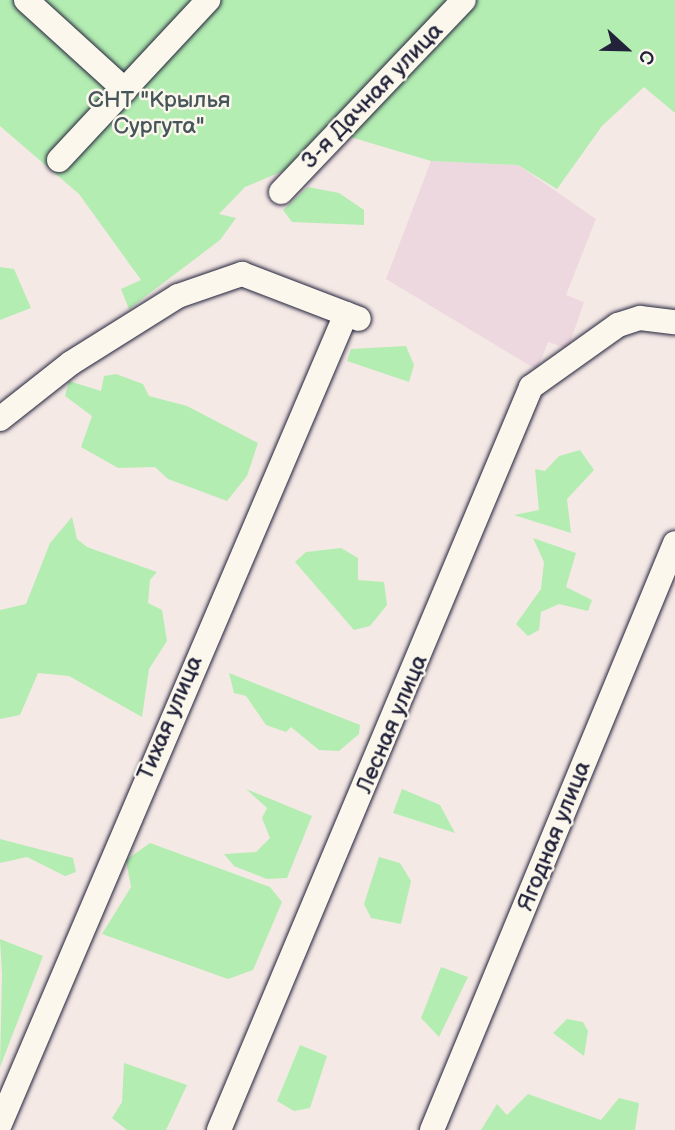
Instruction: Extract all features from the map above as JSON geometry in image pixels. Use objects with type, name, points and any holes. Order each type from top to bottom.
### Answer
[{"type":"street","points":[[26,0],[125,90]]},
{"type":"street","points":[[59,160],[208,0]]},
{"type":"street","name":"3-я Дачная улица","points":[[281,192],[464,0]]},
{"type":"street","name":"Тихая улица","points":[[0,419],[71,363],[178,296],[242,274],[353,317],[0,1124]]},
{"type":"street","name":"Лесная улица","points":[[219,1130],[531,387],[593,342],[640,318],[675,322]]},
{"type":"street","name":"Ягодная улица","points":[[432,1130],[675,543]]},
{"type":"shaded area","points":[[431,161],[518,165],[596,219],[566,295],[584,302],[568,349],[548,342],[537,370],[386,279]]},
{"type":"green space","name":"CНТ \"Крылья Сургута\"","points":[[0,0],[675,0],[675,113],[644,87],[602,126],[557,189],[518,165],[431,161],[330,131],[295,166],[245,187],[219,214],[236,218],[220,240],[129,309],[121,289],[141,280],[79,194],[0,126]]},
{"type":"green space","points":[[308,187],[339,193],[364,210],[364,225],[292,222],[283,210]]},
{"type":"green space","points":[[0,267],[14,269],[31,308],[0,320]]},
{"type":"green space","points":[[406,346],[414,365],[409,382],[347,361],[351,349]]},
{"type":"green space","points":[[116,374],[143,384],[149,396],[187,406],[258,443],[247,476],[227,501],[168,479],[155,467],[118,468],[81,447],[92,416],[65,396],[69,381],[101,391],[104,376]]},
{"type":"green space","points":[[580,450],[594,470],[567,499],[571,533],[514,515],[539,510],[535,469],[545,471],[559,456]]},
{"type":"green space","points":[[72,517],[77,539],[87,547],[157,572],[150,580],[148,603],[162,610],[167,641],[149,669],[142,717],[69,676],[38,673],[20,715],[0,719],[0,610],[26,604],[50,543]]},
{"type":"green space","points":[[533,538],[576,553],[566,587],[592,600],[588,611],[559,604],[541,612],[539,630],[528,636],[516,624],[541,589],[544,562]]},
{"type":"green space","points":[[341,548],[358,558],[358,580],[384,582],[387,605],[370,626],[354,630],[295,562],[306,552]]},
{"type":"green space","points":[[229,673],[360,725],[359,734],[339,751],[319,750],[291,727],[286,732],[266,725],[246,696],[234,693]]},
{"type":"green space","points":[[246,789],[312,816],[287,878],[267,879],[234,866],[224,854],[256,852],[270,838],[262,818],[267,808]]},
{"type":"green space","points":[[402,789],[440,805],[455,833],[393,813]]},
{"type":"green space","points":[[0,839],[73,858],[76,872],[65,876],[27,857],[0,863]]},
{"type":"green space","points":[[150,843],[270,887],[282,902],[253,970],[228,979],[102,934],[131,887],[126,860]]},
{"type":"green space","points":[[379,857],[400,863],[411,881],[401,924],[371,918],[364,904]]},
{"type":"green space","points":[[0,939],[43,956],[0,1067],[2,974]]},
{"type":"green space","points":[[441,967],[468,977],[439,1037],[421,1018]]},
{"type":"green space","points":[[567,1019],[583,1022],[588,1031],[584,1056],[553,1033]]},
{"type":"green space","points":[[300,1045],[327,1056],[310,1108],[294,1111],[277,1101]]},
{"type":"green space","points":[[124,1063],[187,1085],[166,1130],[127,1130],[112,1118],[122,1102]]},
{"type":"green space","points":[[528,1094],[601,1120],[619,1098],[639,1103],[635,1130],[481,1130],[497,1104],[507,1115]]}]
